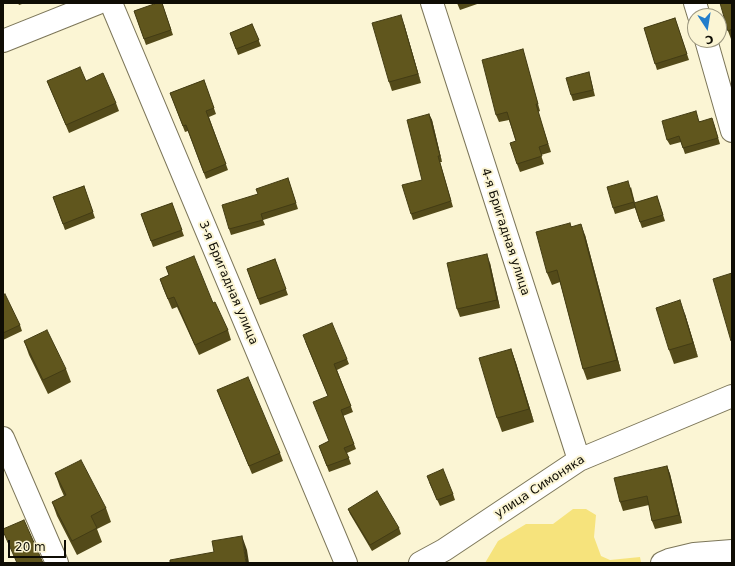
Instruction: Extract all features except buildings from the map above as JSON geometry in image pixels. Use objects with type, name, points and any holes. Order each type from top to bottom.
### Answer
[{"type":"street","points":[[3,41],[98,3]]},
{"type":"street","name":"3-я Бригадная улица","points":[[110,3],[346,563]]},
{"type":"street","name":"4-я Бригадная улица","points":[[432,3],[579,460]]},
{"type":"street","points":[[708,48],[732,132]]},
{"type":"street","name":"улица Симоняка","points":[[420,563],[437,556],[579,460],[732,396]]},
{"type":"street","points":[[3,438],[57,563]]},
{"type":"street","points":[[662,563],[694,554],[732,551]]},
{"type":"shaded area","points":[[573,509],[586,509],[596,515],[594,537],[601,556],[610,560],[640,557],[641,562],[485,563],[498,541],[526,524],[553,524]]}]
